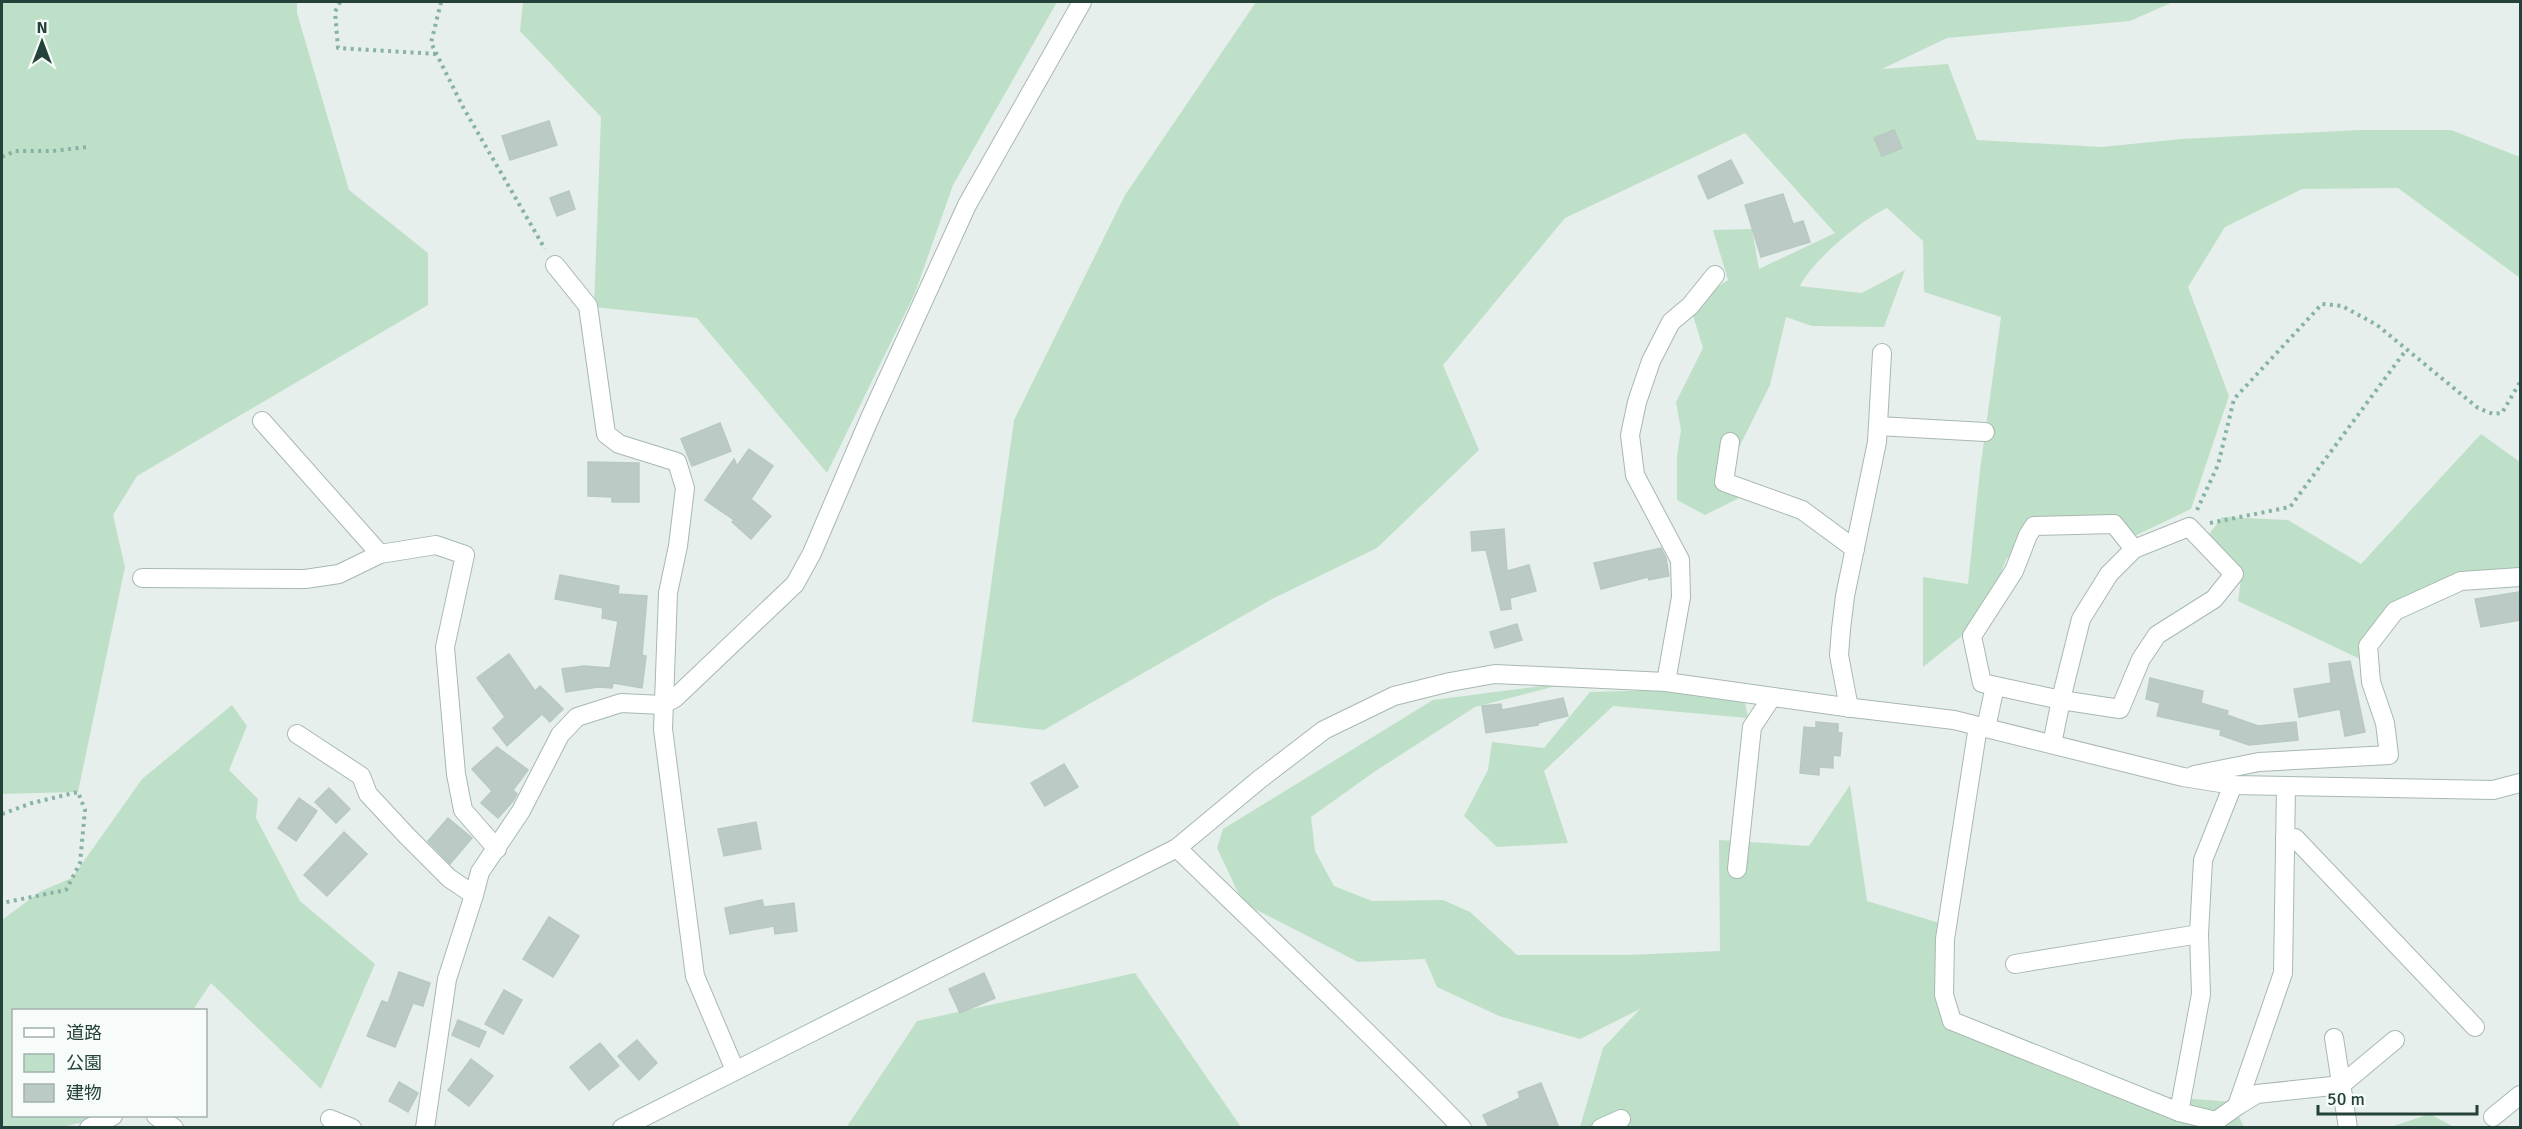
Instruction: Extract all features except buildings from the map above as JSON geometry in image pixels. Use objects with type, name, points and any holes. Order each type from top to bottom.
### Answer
[{"type":"street","points":[[425,1128],[447,979],[480,872],[521,811],[560,735],[577,717],[621,703],[662,705],[675,698],[795,584],[812,553],[869,420],[967,205],[1082,2]]},
{"type":"street","points":[[555,265],[588,306],[606,434],[620,444],[677,462],[686,488],[678,546],[668,592],[662,705],[663,729],[695,976],[735,1070]]},
{"type":"street","points":[[1666,682],[1681,597],[1680,560],[1635,476],[1630,435],[1637,402],[1651,361],[1671,322],[1690,306],[1714,275]]},
{"type":"street","points":[[1849,708],[1839,655],[1845,596],[1877,441],[1882,353]]},
{"type":"street","points":[[262,421],[380,554]]},
{"type":"street","points":[[1878,426],[1985,432]]},
{"type":"street","points":[[1730,442],[1724,482],[1802,510],[1855,549]]},
{"type":"street","points":[[2052,744],[2061,700],[2081,619],[2109,574],[2134,549],[2189,527],[2234,574],[2214,599],[2157,635],[2141,659],[2120,709],[2061,700],[1983,683],[1972,636],[2014,571],[2028,535],[2034,526],[2114,524],[2134,549]]},
{"type":"street","points":[[142,578],[305,579],[339,574],[380,554],[436,545],[465,555],[463,576],[445,647],[456,774],[463,810],[497,849]]},
{"type":"street","points":[[2183,777],[2259,762],[2389,755],[2385,723],[2371,682],[2368,646],[2395,610],[2461,580],[2520,577]]},
{"type":"street","points":[[622,1128],[1177,848],[1260,778],[1324,730],[1394,696],[1450,682],[1495,674],[1666,682],[1849,708],[1954,720],[2183,777],[2233,785],[2493,790],[2520,783]]},
{"type":"street","points":[[1995,686],[1982,727],[1945,939],[1944,995],[1952,1021],[2179,1112],[2216,1120],[2257,1094],[2341,1085],[2395,1040]]},
{"type":"street","points":[[1737,869],[1752,727],[1772,697]]},
{"type":"street","points":[[297,734],[361,776],[368,794],[449,878],[474,895]]},
{"type":"street","points":[[2179,1112],[2201,994],[2199,934],[2203,860],[2233,785]]},
{"type":"street","points":[[2237,1106],[2283,973],[2286,787]]},
{"type":"street","points":[[2285,839],[2295,838],[2475,1027]]},
{"type":"street","points":[[1177,848],[1323,990],[1356,1019],[1462,1128]]},
{"type":"street","points":[[2015,964],[2199,934]]},
{"type":"street","points":[[2334,1038],[2348,1128]]},
{"type":"street","points":[[2493,1117],[2520,1095]]},
{"type":"street","points":[[89,1128],[111,1117]]},
{"type":"street","points":[[158,1117],[174,1128]]},
{"type":"street","points":[[330,1119],[352,1128]]},
{"type":"street","points":[[1601,1128],[1621,1119]]},
{"type":"path","points":[[340,2],[334,12],[338,48],[436,54]]},
{"type":"path","points":[[441,2],[431,43],[463,107],[555,265]]},
{"type":"path","points":[[2,157],[15,151],[53,151],[87,147]]},
{"type":"path","points":[[2189,527],[2218,465],[2234,399],[2322,304],[2342,306],[2368,320],[2478,408],[2493,414],[2502,413],[2520,382]]},
{"type":"path","points":[[2189,527],[2290,507],[2406,350]]},
{"type":"path","points":[[2,814],[32,803],[78,792],[85,810],[80,863],[66,890],[2,903]]},
{"type":"green space","points":[[2,2],[297,2],[297,13],[349,190],[428,253],[428,305],[137,476],[113,515],[125,567],[78,792],[2,794]]},
{"type":"green space","points":[[523,2],[1057,2],[953,185],[915,293],[827,473],[697,318],[594,307],[601,117],[520,31]]},
{"type":"green space","points":[[1256,2],[2173,2],[2130,21],[1947,38],[1882,69],[1948,64],[1977,140],[2102,147],[2181,139],[2360,130],[2451,130],[2520,157],[2520,278],[2398,188],[2302,189],[2225,227],[2188,287],[2229,396],[2191,509],[2122,542],[2103,525],[2030,530],[2006,560],[1983,619],[1923,667],[1923,577],[1968,584],[1980,470],[2001,317],[1924,292],[1923,241],[1887,208],[1876,214],[1851,231],[1826,253],[1800,286],[1862,293],[1905,270],[1884,327],[1812,326],[1786,317],[1770,385],[1724,478],[1741,497],[1705,515],[1677,500],[1677,456],[1681,430],[1676,402],[1703,348],[1690,306],[1728,280],[1713,230],[1752,229],[1759,269],[1835,233],[1745,133],[1565,218],[1443,365],[1479,450],[1377,548],[1272,599],[1044,730],[972,722],[1014,420],[1125,195]]},
{"type":"green space","points":[[2481,434],[2520,462],[2520,573],[2509,572],[2388,616],[2360,659],[2238,601],[2242,572],[2207,537],[2222,517],[2288,520],[2361,564]]},
{"type":"green space","points":[[1572,682],[1475,707],[1374,772],[1311,817],[1315,851],[1334,886],[1372,901],[1443,900],[1470,912],[1517,955],[1627,955],[1720,951],[1719,840],[1809,846],[1850,785],[1867,901],[1946,925],[1944,1017],[2157,1096],[2232,1102],[2244,1127],[1580,1127],[1603,1048],[1640,1009],[1580,1039],[1499,1016],[1437,987],[1425,959],[1358,962],[1243,903],[1217,848],[1223,829],[1433,700]]},
{"type":"green space","points":[[1663,690],[1745,703],[1748,718],[1613,706],[1544,771],[1568,843],[1497,847],[1464,816],[1488,770],[1492,742],[1544,748],[1590,692]]},
{"type":"green space","points":[[232,705],[247,726],[229,770],[258,799],[256,818],[300,901],[375,964],[321,1089],[211,983],[194,1009],[12,1009],[12,1117],[107,1117],[62,1127],[2,1128],[2,920],[41,891],[72,878],[142,779]]},
{"type":"green space","points":[[1135,973],[1241,1127],[846,1128],[917,1021]]},
{"type":"green space","points":[[2430,1114],[2454,1127],[2390,1127]]}]
